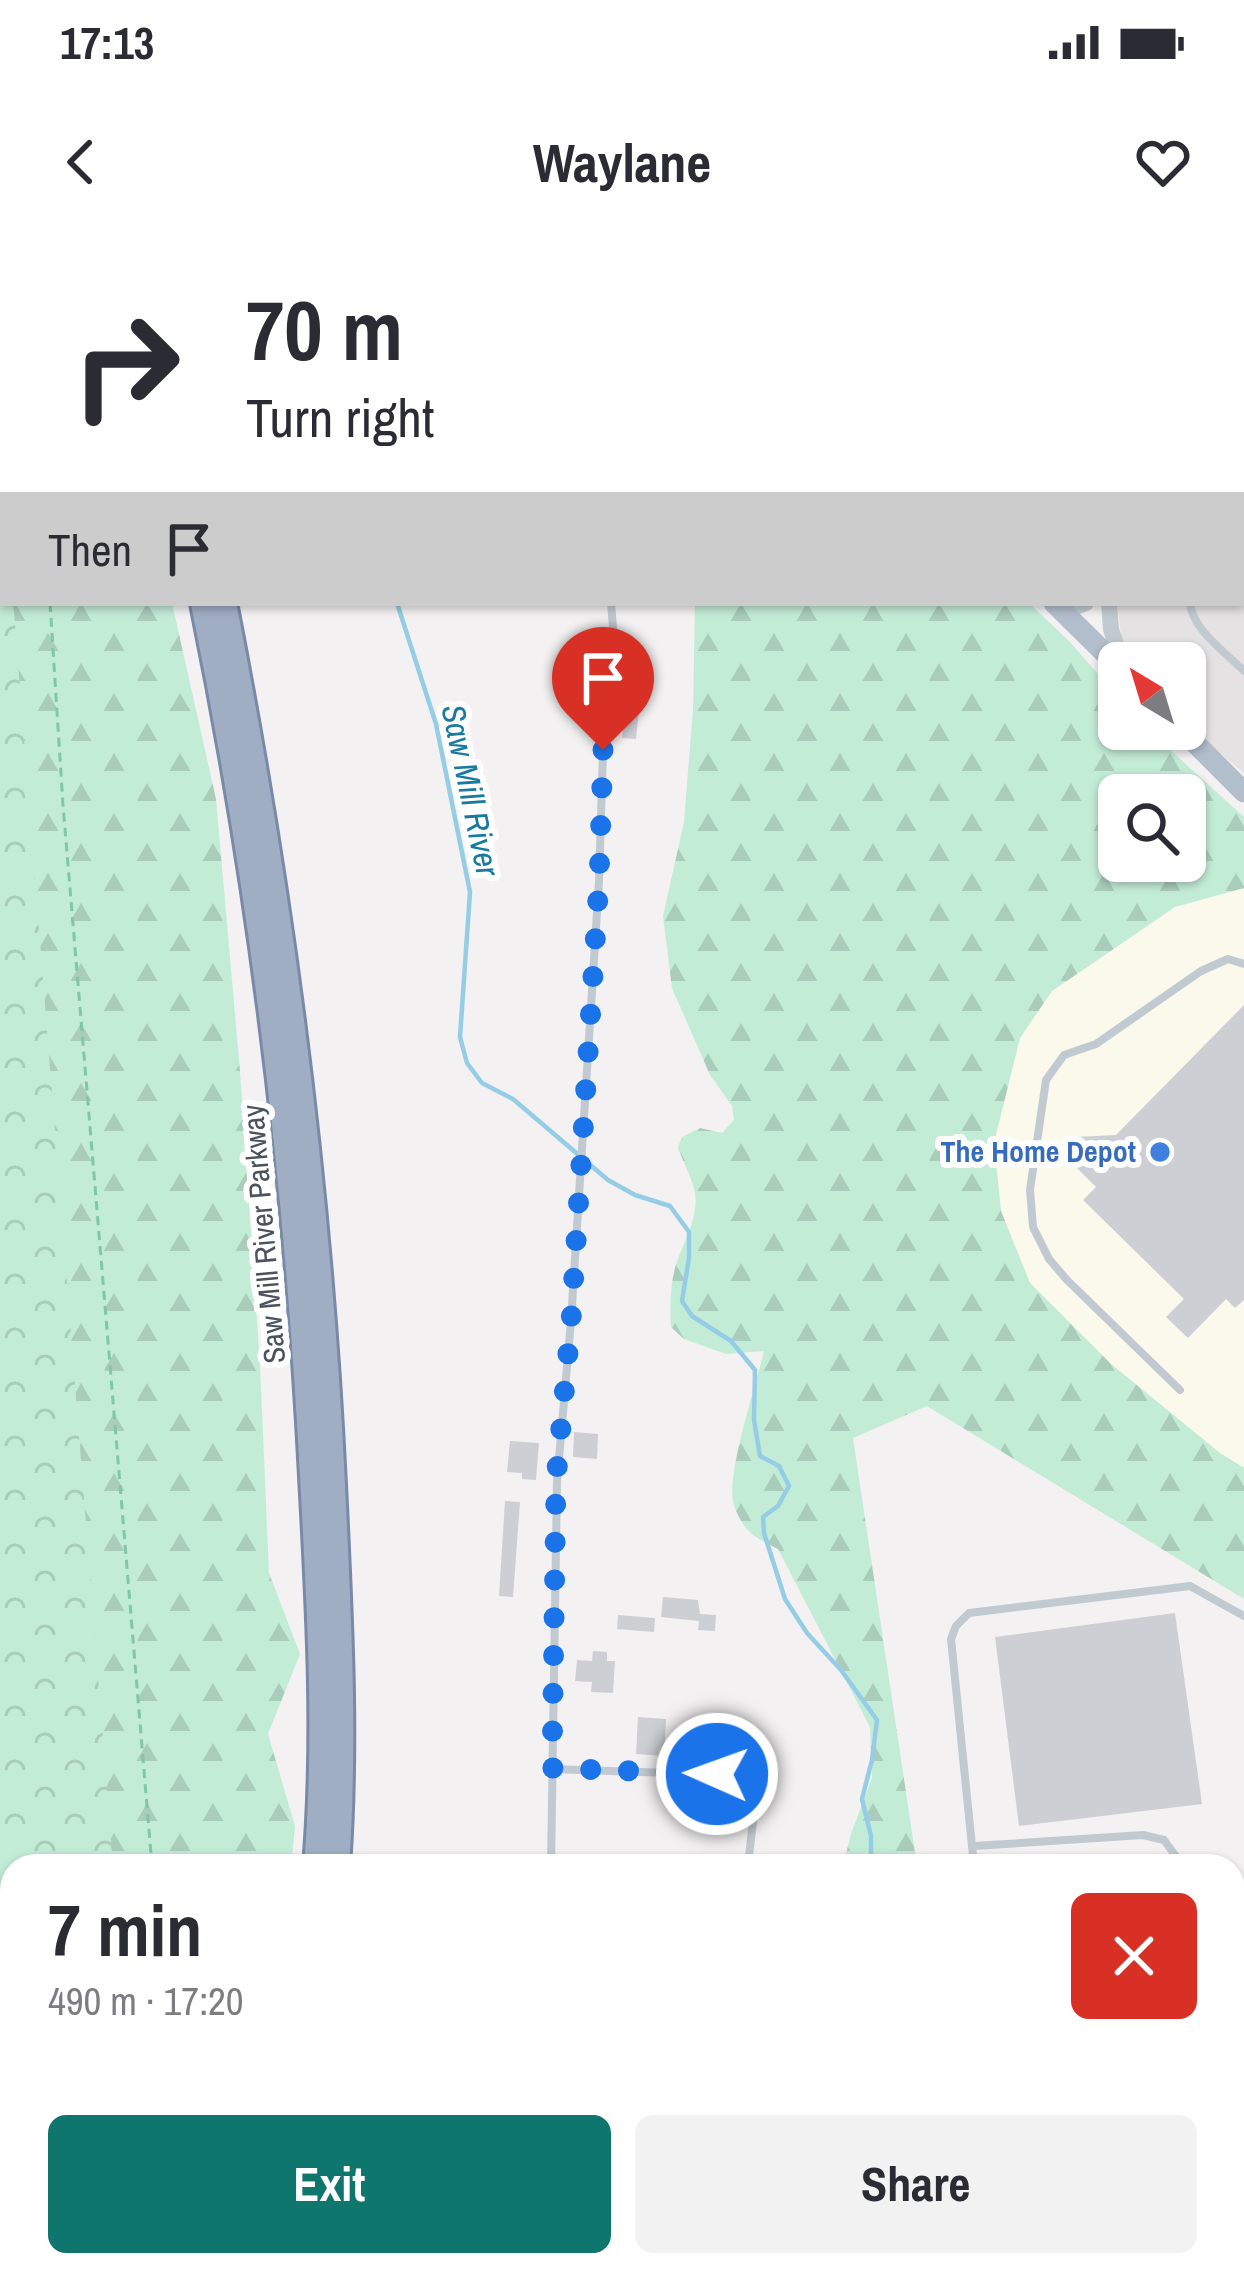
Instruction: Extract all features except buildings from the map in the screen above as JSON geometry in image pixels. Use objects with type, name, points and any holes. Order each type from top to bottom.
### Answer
[{"type":"highway","name":"Saw Mill River Parkway","points":[[204,606],[260,928],[295,1230],[319,1618],[317,1854]]},
{"type":"highway","name":"Saw Mill River Parkway","points":[[225,606],[278,910],[318,1254],[337,1568],[338,1854]]},
{"type":"main road","points":[[1062,606],[1098,642]]},
{"type":"main road","points":[[1202,750],[1244,792]]},
{"type":"street","points":[[1109,606],[1115,642]]},
{"type":"lane","points":[[551,1854],[556,1480],[599,881],[603,750],[614,640],[611,606]]},
{"type":"lane","points":[[1190,606],[1196,622],[1244,671]]},
{"type":"lane","points":[[1180,1390],[1049,1259],[1031,1215],[1034,1158],[1046,1080],[1064,1055],[1096,1044],[1201,970],[1228,959],[1244,964]]},
{"type":"lane","points":[[974,1854],[951,1639],[969,1613],[1190,1586],[1244,1616]]},
{"type":"lane","points":[[552,1768],[758,1776],[749,1854]]},
{"type":"lane","points":[[974,1846],[1143,1834],[1164,1840],[1174,1854]]},
{"type":"path","points":[[50,606],[151,1854]]},
{"type":"shaded area","points":[[1117,606],[1244,606],[1244,773],[1206,741],[1206,642],[1122,642]]},
{"type":"shaded area","points":[[1244,888],[1244,1468],[1111,1364],[1030,1283],[1001,1210],[994,1143],[1020,1038],[1052,991],[1175,907]]},
{"type":"green space","points":[[0,606],[173,606],[216,799],[240,1071],[269,1573],[300,1654],[268,1734],[295,1826],[292,1854],[0,1854]]},
{"type":"green space","points":[[0,606],[13,606],[112,1854],[0,1854]]},
{"type":"green space","points":[[695,606],[1032,606],[1098,674],[1098,750],[1170,750],[1197,774],[1098,774],[1098,882],[1206,882],[1206,783],[1244,817],[1244,888],[1175,907],[1052,991],[1020,1038],[994,1143],[1001,1211],[1030,1283],[1111,1364],[1244,1468],[1244,1599],[927,1406],[853,1438],[915,1854],[846,1854],[872,1778],[870,1727],[778,1549],[749,1532],[734,1505],[738,1450],[764,1351],[726,1354],[684,1339],[671,1327],[673,1275],[696,1203],[678,1147],[682,1137],[700,1128],[722,1133],[734,1120],[732,1106],[710,1075],[672,988],[663,916],[684,822]]},
{"type":"waterway","name":"Saw Mill River","points":[[398,606],[436,724],[470,892],[460,1037],[467,1063],[482,1083],[513,1099],[608,1180],[670,1206],[689,1232],[682,1301],[692,1316],[731,1341],[755,1370],[754,1420],[760,1456],[779,1466],[789,1486],[778,1506],[763,1517],[785,1599],[877,1720],[862,1799],[871,1854]]},
{"type":"place","name":"The Home Depot","points":[[1160,1152]]},
{"type":"route","points":[[603,750],[571,1321],[556,1480],[552,1768],[717,1774]]}]
